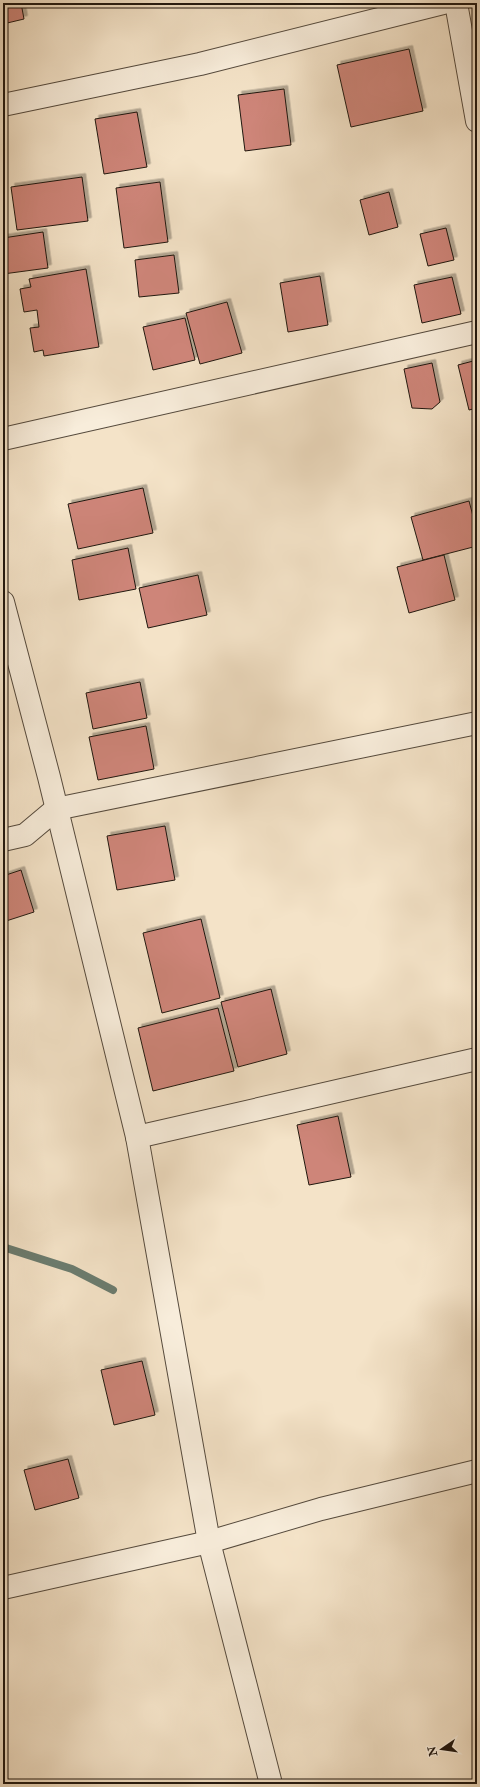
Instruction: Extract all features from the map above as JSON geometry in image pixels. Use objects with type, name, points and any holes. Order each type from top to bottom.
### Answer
[{"type":"street","points":[[3,105],[200,64],[443,3]]},
{"type":"street","points":[[456,3],[477,120]]},
{"type":"street","points":[[3,439],[477,332]]},
{"type":"street","points":[[3,602],[137,1137],[209,1542],[271,1784]]},
{"type":"street","points":[[3,840],[25,835],[56,809],[477,723]]},
{"type":"street","points":[[137,1137],[477,1059]]},
{"type":"street","points":[[3,1588],[209,1542],[321,1510],[477,1471]]},
{"type":"building","points":[[3,3],[21,3],[24,19],[3,24]]},
{"type":"building","points":[[409,49],[423,111],[351,127],[337,65]]},
{"type":"building","points":[[284,89],[291,145],[245,151],[238,95]]},
{"type":"building","points":[[137,112],[147,167],[104,174],[95,119]]},
{"type":"building","points":[[82,177],[88,221],[17,230],[11,187]]},
{"type":"building","points":[[160,182],[168,242],[124,248],[116,188]]},
{"type":"building","points":[[389,192],[398,227],[369,235],[360,200]]},
{"type":"building","points":[[446,228],[454,260],[428,266],[420,234]]},
{"type":"building","points":[[43,232],[48,268],[3,274],[3,238]]},
{"type":"building","points":[[174,255],[179,293],[139,297],[135,260]]},
{"type":"building","points":[[86,269],[99,347],[44,356],[43,350],[34,352],[30,328],[39,327],[37,310],[24,312],[20,289],[31,287],[29,279]]},
{"type":"building","points":[[320,276],[328,325],[288,332],[280,283]]},
{"type":"building","points":[[452,277],[461,314],[422,323],[414,285]]},
{"type":"building","points":[[227,302],[242,353],[200,364],[186,313]]},
{"type":"building","points":[[185,318],[195,360],[153,370],[143,327]]},
{"type":"building","points":[[477,360],[477,408],[469,410],[458,365]]},
{"type":"building","points":[[432,363],[440,402],[432,409],[412,408],[404,369]]},
{"type":"building","points":[[143,488],[153,533],[78,549],[68,504]]},
{"type":"building","points":[[469,501],[477,531],[477,546],[423,560],[411,517]]},
{"type":"building","points":[[128,548],[136,589],[79,600],[72,560]]},
{"type":"building","points":[[444,555],[455,600],[409,613],[397,567]]},
{"type":"building","points":[[198,575],[207,615],[148,628],[139,588]]},
{"type":"building","points":[[140,682],[147,718],[93,729],[86,693]]},
{"type":"building","points":[[146,726],[154,769],[98,780],[89,737]]},
{"type":"building","points":[[165,826],[175,880],[117,890],[107,836]]},
{"type":"building","points":[[21,870],[34,912],[3,922],[3,876]]},
{"type":"building","points":[[201,919],[220,998],[162,1013],[143,933]]},
{"type":"building","points":[[271,989],[287,1054],[238,1067],[221,1002]]},
{"type":"building","points":[[218,1008],[234,1071],[153,1091],[138,1028]]},
{"type":"building","points":[[338,1116],[351,1177],[309,1185],[297,1125]]},
{"type":"building","points":[[142,1361],[155,1415],[114,1425],[101,1370]]},
{"type":"building","points":[[68,1459],[79,1498],[35,1510],[24,1470]]},
{"type":"waterway","points":[[3,1247],[72,1269],[113,1290]]}]
